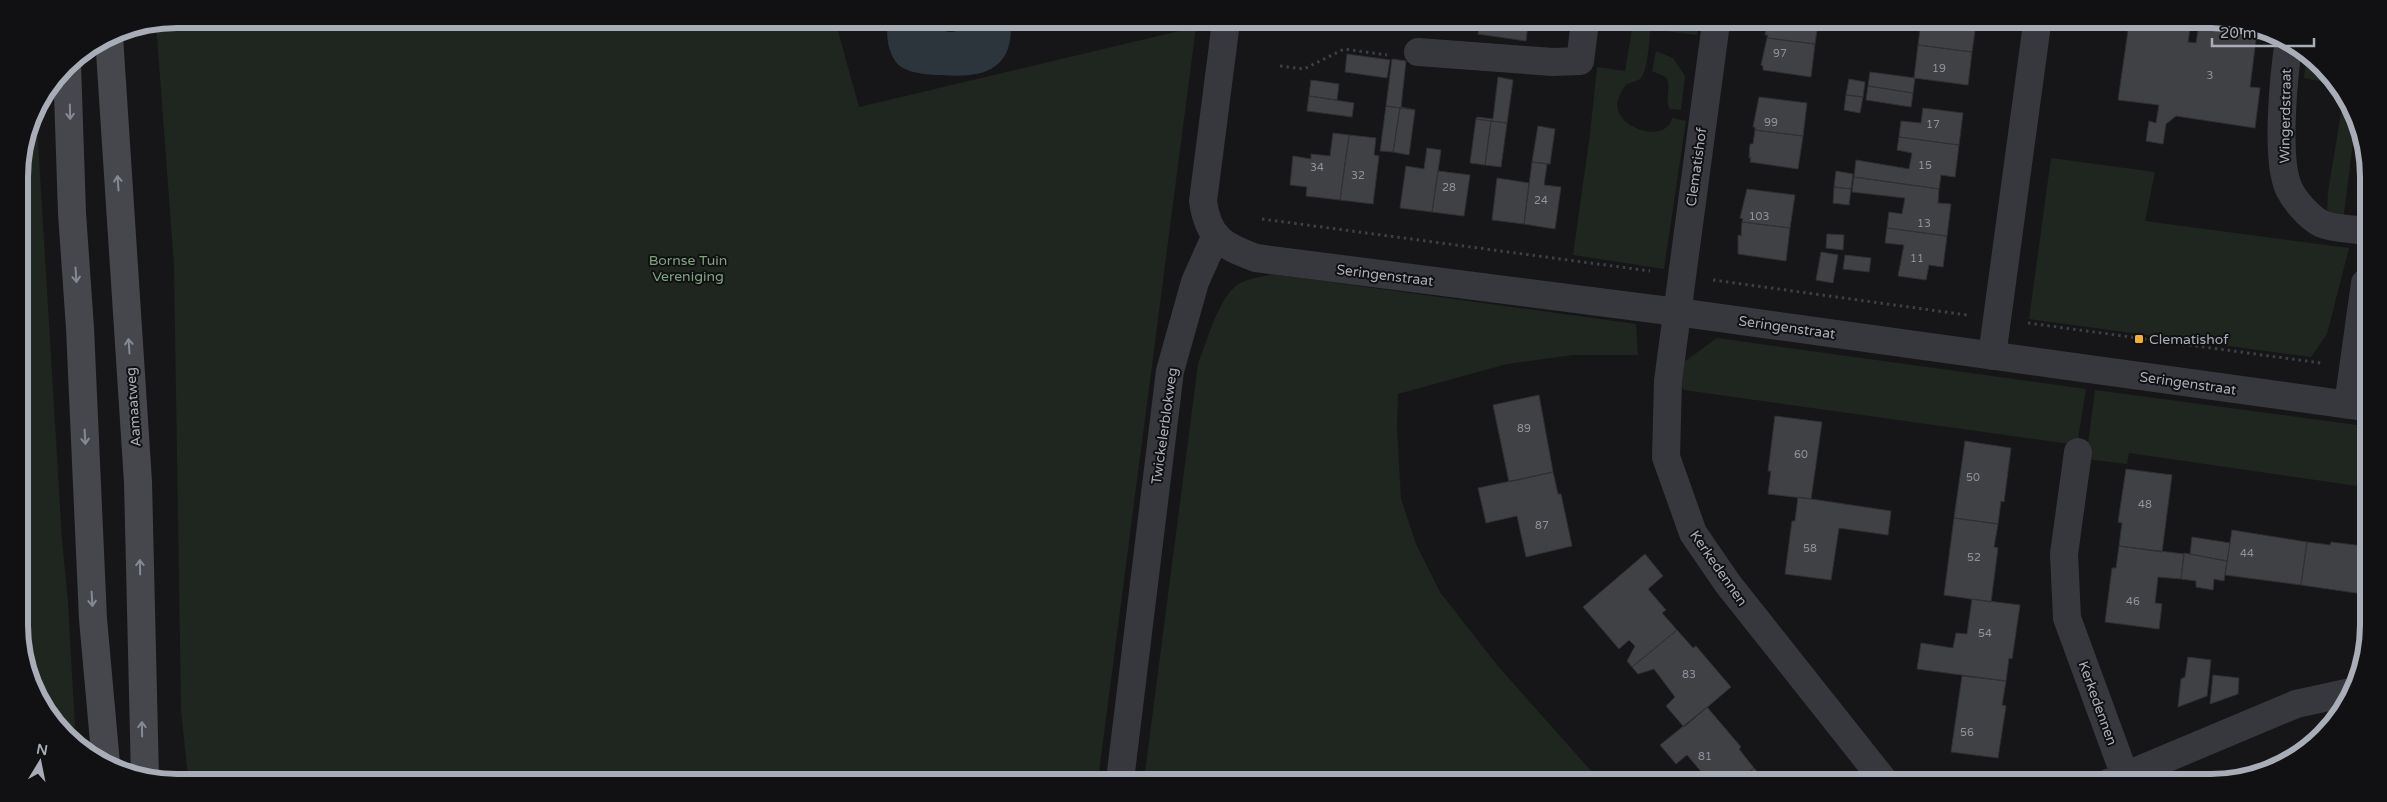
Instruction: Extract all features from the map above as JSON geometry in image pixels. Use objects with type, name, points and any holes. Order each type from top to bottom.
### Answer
[{"type":"main road","name":"Aamaatweg","points":[[110,44],[138,482],[145,770]]},
{"type":"main road","points":[[67,75],[72,213],[80,328],[93,619],[105,756]]},
{"type":"street","points":[[1216,235],[1206,219],[1203,201],[1225,28]]},
{"type":"street","points":[[1418,52],[1553,62],[1580,60],[1584,28]]},
{"type":"street","name":"Clematishof","points":[[1677,312],[1715,28]]},
{"type":"street","points":[[1992,356],[2036,28]]},
{"type":"street","name":"Wingerdstraat","points":[[2288,50],[2284,76],[2282,159],[2289,188],[2304,209],[2320,224],[2360,230]]},
{"type":"street","name":"Seringenstraat","points":[[1216,235],[1229,248],[1256,258],[1677,312],[2356,406]]},
{"type":"street","name":"Twickelerblokweg","points":[[1121,774],[1170,371],[1195,282],[1216,235]]},
{"type":"street","name":"Kerkedennen","points":[[1677,312],[1668,381],[1666,457],[1693,533],[1728,584],[1879,774]]},
{"type":"street","points":[[2356,406],[2353,367],[2360,317]]},
{"type":"street","name":"Kerkedennen","points":[[2078,452],[2064,554],[2066,618],[2114,774]]},
{"type":"street","name":"Kerkedennen","points":[[2128,774],[2296,704],[2342,694]]},
{"type":"path","points":[[1280,66],[1304,69],[1344,49],[1391,56],[1418,52]]},
{"type":"path","points":[[1262,219],[2353,367]]},
{"type":"green space","name":"Bornse Tuin Vereniging","points":[[837,28],[859,107],[1196,28],[1099,774],[188,774],[181,710],[174,266],[156,29]]},
{"type":"green space","points":[[1632,28],[1650,28],[1643,75],[1640,79],[1626,85],[1622,90],[1617,104],[1618,110],[1628,123],[1645,131],[1654,132],[1662,130],[1668,126],[1672,118],[1686,121],[1664,269],[1573,255],[1590,134],[1597,67],[1625,71]]},
{"type":"green space","points":[[1658,28],[1698,28],[1697,35],[1658,30]]},
{"type":"green space","points":[[1656,51],[1673,58],[1685,76],[1681,110],[1670,109],[1668,105],[1668,81],[1666,77],[1652,71]]},
{"type":"green space","points":[[2306,62],[2326,82],[2304,78]]},
{"type":"green space","points":[[2342,108],[2354,136],[2344,214],[2327,212],[2328,192]]},
{"type":"green space","points":[[37,126],[62,539],[68,602],[77,736],[58,716],[48,700],[35,673],[28,635],[28,167]]},
{"type":"green space","points":[[2051,158],[2155,172],[2145,221],[2349,248],[2327,334],[2311,357],[2029,319]]},
{"type":"green space","points":[[1272,274],[1636,324],[1638,355],[1573,355],[1507,364],[1398,394],[1397,427],[1401,499],[1416,544],[1440,592],[1497,665],[1594,774],[1145,774],[1198,364],[1220,307],[1234,288],[1249,279]]},
{"type":"green space","points":[[1717,338],[2086,389],[2077,445],[1684,390],[1680,385],[1684,362]]},
{"type":"green space","points":[[2095,390],[2360,425],[2360,486],[2129,453],[2127,464],[2086,459]]},
{"type":"shaded area","points":[[888,28],[939,28],[950,32],[962,28],[1011,28],[1010,43],[999,63],[990,70],[955,76],[917,73],[898,65],[891,54]]},
{"type":"building","points":[[1479,28],[1528,28],[1526,41],[1478,34]]},
{"type":"building","points":[[1766,28],[1817,28],[1815,44],[1767,38],[1768,35],[1765,35]]},
{"type":"building","points":[[1920,28],[1975,28],[1972,52],[1918,45]]},
{"type":"building","points":[[2128,28],[2230,29],[2249,33],[2272,41],[2256,39],[2250,87],[2260,88],[2255,128],[2176,116],[2166,124],[2163,144],[2146,141],[2149,121],[2156,123],[2159,105],[2118,100]],"holes":[[[2190,29],[2198,31],[2196,43],[2188,42]]]},
{"type":"building","points":[[1767,38],[1815,44],[1811,77],[1763,70],[1761,65]]},
{"type":"building","points":[[1918,45],[1972,52],[1968,85],[1914,78]]},
{"type":"building","points":[[1347,54],[1390,60],[1387,78],[1345,72]]},
{"type":"building","points":[[1392,59],[1406,61],[1401,107],[1415,110],[1386,106]]},
{"type":"building","points":[[1870,72],[1915,78],[1913,93],[1868,86]]},
{"type":"building","points":[[1498,77],[1513,80],[1507,123],[1476,119],[1477,117],[1493,119]]},
{"type":"building","points":[[1849,79],[1865,82],[1863,97],[1846,95]]},
{"type":"building","points":[[1311,80],[1339,84],[1337,100],[1309,96]]},
{"type":"building","points":[[1868,86],[1913,93],[1911,107],[1866,100]]},
{"type":"building","points":[[1846,95],[1863,97],[1860,113],[1844,110]]},
{"type":"building","points":[[1309,96],[1354,103],[1352,117],[1307,111]]},
{"type":"building","points":[[1759,97],[1807,103],[1803,136],[1755,130],[1755,127],[1753,127]]},
{"type":"building","points":[[1386,106],[1400,108],[1393,152],[1380,151]]},
{"type":"building","points":[[1400,108],[1415,110],[1409,155],[1393,152]]},
{"type":"building","points":[[1923,108],[1963,113],[1959,145],[1899,137],[1901,121],[1921,123]]},
{"type":"building","points":[[1476,119],[1491,121],[1485,165],[1470,163]]},
{"type":"building","points":[[1491,121],[1507,123],[1501,167],[1485,165]]},
{"type":"building","points":[[1538,126],[1555,129],[1550,164],[1532,162]]},
{"type":"building","points":[[1755,130],[1803,136],[1798,169],[1750,162],[1750,144],[1753,144]]},
{"type":"building","points":[[1333,133],[1349,135],[1340,200],[1306,196],[1307,187],[1290,185],[1293,156],[1311,159],[1311,154],[1330,156]]},
{"type":"building","points":[[1349,135],[1376,138],[1374,155],[1379,156],[1373,204],[1340,200]]},
{"type":"building","points":[[1899,137],[1959,145],[1955,177],[1941,175],[1939,189],[1854,177],[1856,160],[1909,169],[1912,153],[1897,150]]},
{"type":"building","points":[[1427,148],[1441,150],[1432,212],[1400,208],[1406,166],[1424,169]]},
{"type":"building","points":[[1532,162],[1547,164],[1544,185],[1561,187],[1555,229],[1524,224]]},
{"type":"building","points":[[1438,171],[1470,175],[1464,216],[1432,212]]},
{"type":"building","points":[[1836,171],[1853,174],[1851,189],[1834,187]]},
{"type":"building","points":[[1854,177],[1939,189],[1938,203],[1951,204],[1947,236],[1887,228],[1889,212],[1902,214],[1905,198],[1852,192]]},
{"type":"building","points":[[1497,178],[1529,183],[1524,224],[1492,220]]},
{"type":"building","points":[[1834,187],[1851,189],[1849,205],[1833,203]]},
{"type":"building","points":[[1747,189],[1795,195],[1790,228],[1742,222],[1743,219],[1740,218]]},
{"type":"building","points":[[1742,222],[1790,228],[1786,261],[1738,254],[1738,235],[1741,236]]},
{"type":"building","points":[[1887,228],[1947,236],[1943,267],[1929,265],[1926,280],[1898,276],[1904,245],[1885,243]]},
{"type":"building","points":[[1827,234],[1844,235],[1843,250],[1826,248]]},
{"type":"building","points":[[1821,252],[1838,255],[1833,283],[1816,280]]},
{"type":"building","points":[[1845,255],[1871,258],[1869,272],[1843,269]]},
{"type":"building","points":[[1539,395],[1553,472],[1509,482],[1493,405]]},
{"type":"building","points":[[1775,416],[1822,422],[1811,499],[1768,494],[1771,471],[1768,471]]},
{"type":"building","points":[[1965,441],[2011,448],[2004,502],[2001,501],[1998,524],[1954,518]]},
{"type":"building","points":[[2126,469],[2172,475],[2162,552],[2119,546],[2122,523],[2118,522]]},
{"type":"building","points":[[1553,472],[1558,494],[1561,494],[1572,546],[1526,557],[1517,516],[1486,523],[1478,488]]},
{"type":"building","points":[[1798,497],[1891,511],[1888,535],[1839,528],[1831,580],[1785,574],[1792,521],[1795,521]]},
{"type":"building","points":[[1954,518],[1998,524],[1994,547],[1998,548],[1991,602],[1944,595]]},
{"type":"building","points":[[2232,530],[2307,542],[2301,585],[2225,575]]},
{"type":"building","points":[[2192,537],[2230,543],[2227,561],[2190,554]]},
{"type":"building","points":[[2307,542],[2330,545],[2331,542],[2360,546],[2360,594],[2301,585]]},
{"type":"building","points":[[2119,546],[2184,554],[2181,579],[2158,577],[2155,603],[2162,604],[2159,629],[2105,622],[2112,568],[2116,568]]},
{"type":"building","points":[[2184,553],[2227,561],[2224,581],[2214,579],[2213,590],[2196,587],[2196,581],[2181,579]]},
{"type":"building","points":[[1645,554],[1663,576],[1648,589],[1666,610],[1662,613],[1677,630],[1632,667],[1627,661],[1635,646],[1629,640],[1619,649],[1583,607]]},
{"type":"building","points":[[1972,599],[2020,605],[2012,659],[2009,658],[2006,681],[1917,669],[1921,643],[1953,648],[1956,633],[1967,634]]},
{"type":"building","points":[[1677,630],[1693,648],[1696,646],[1731,687],[1684,727],[1666,706],[1675,697],[1654,669],[1638,674],[1632,667]]},
{"type":"building","points":[[2188,657],[2211,660],[2207,696],[2178,707],[2181,679],[2185,677]]},
{"type":"building","points":[[2213,675],[2239,678],[2238,694],[2210,704]]},
{"type":"building","points":[[1962,676],[2006,681],[2002,705],[2006,706],[1998,758],[1951,752]]},
{"type":"building","points":[[1707,707],[1741,747],[1739,749],[1754,768],[1747,774],[1703,774],[1687,755],[1676,764],[1660,745]]},
{"type":"building","points":[[1754,768],[1759,774],[1747,774]]},
{"type":"place","name":"Clematishof","points":[[2139,339]]}]
